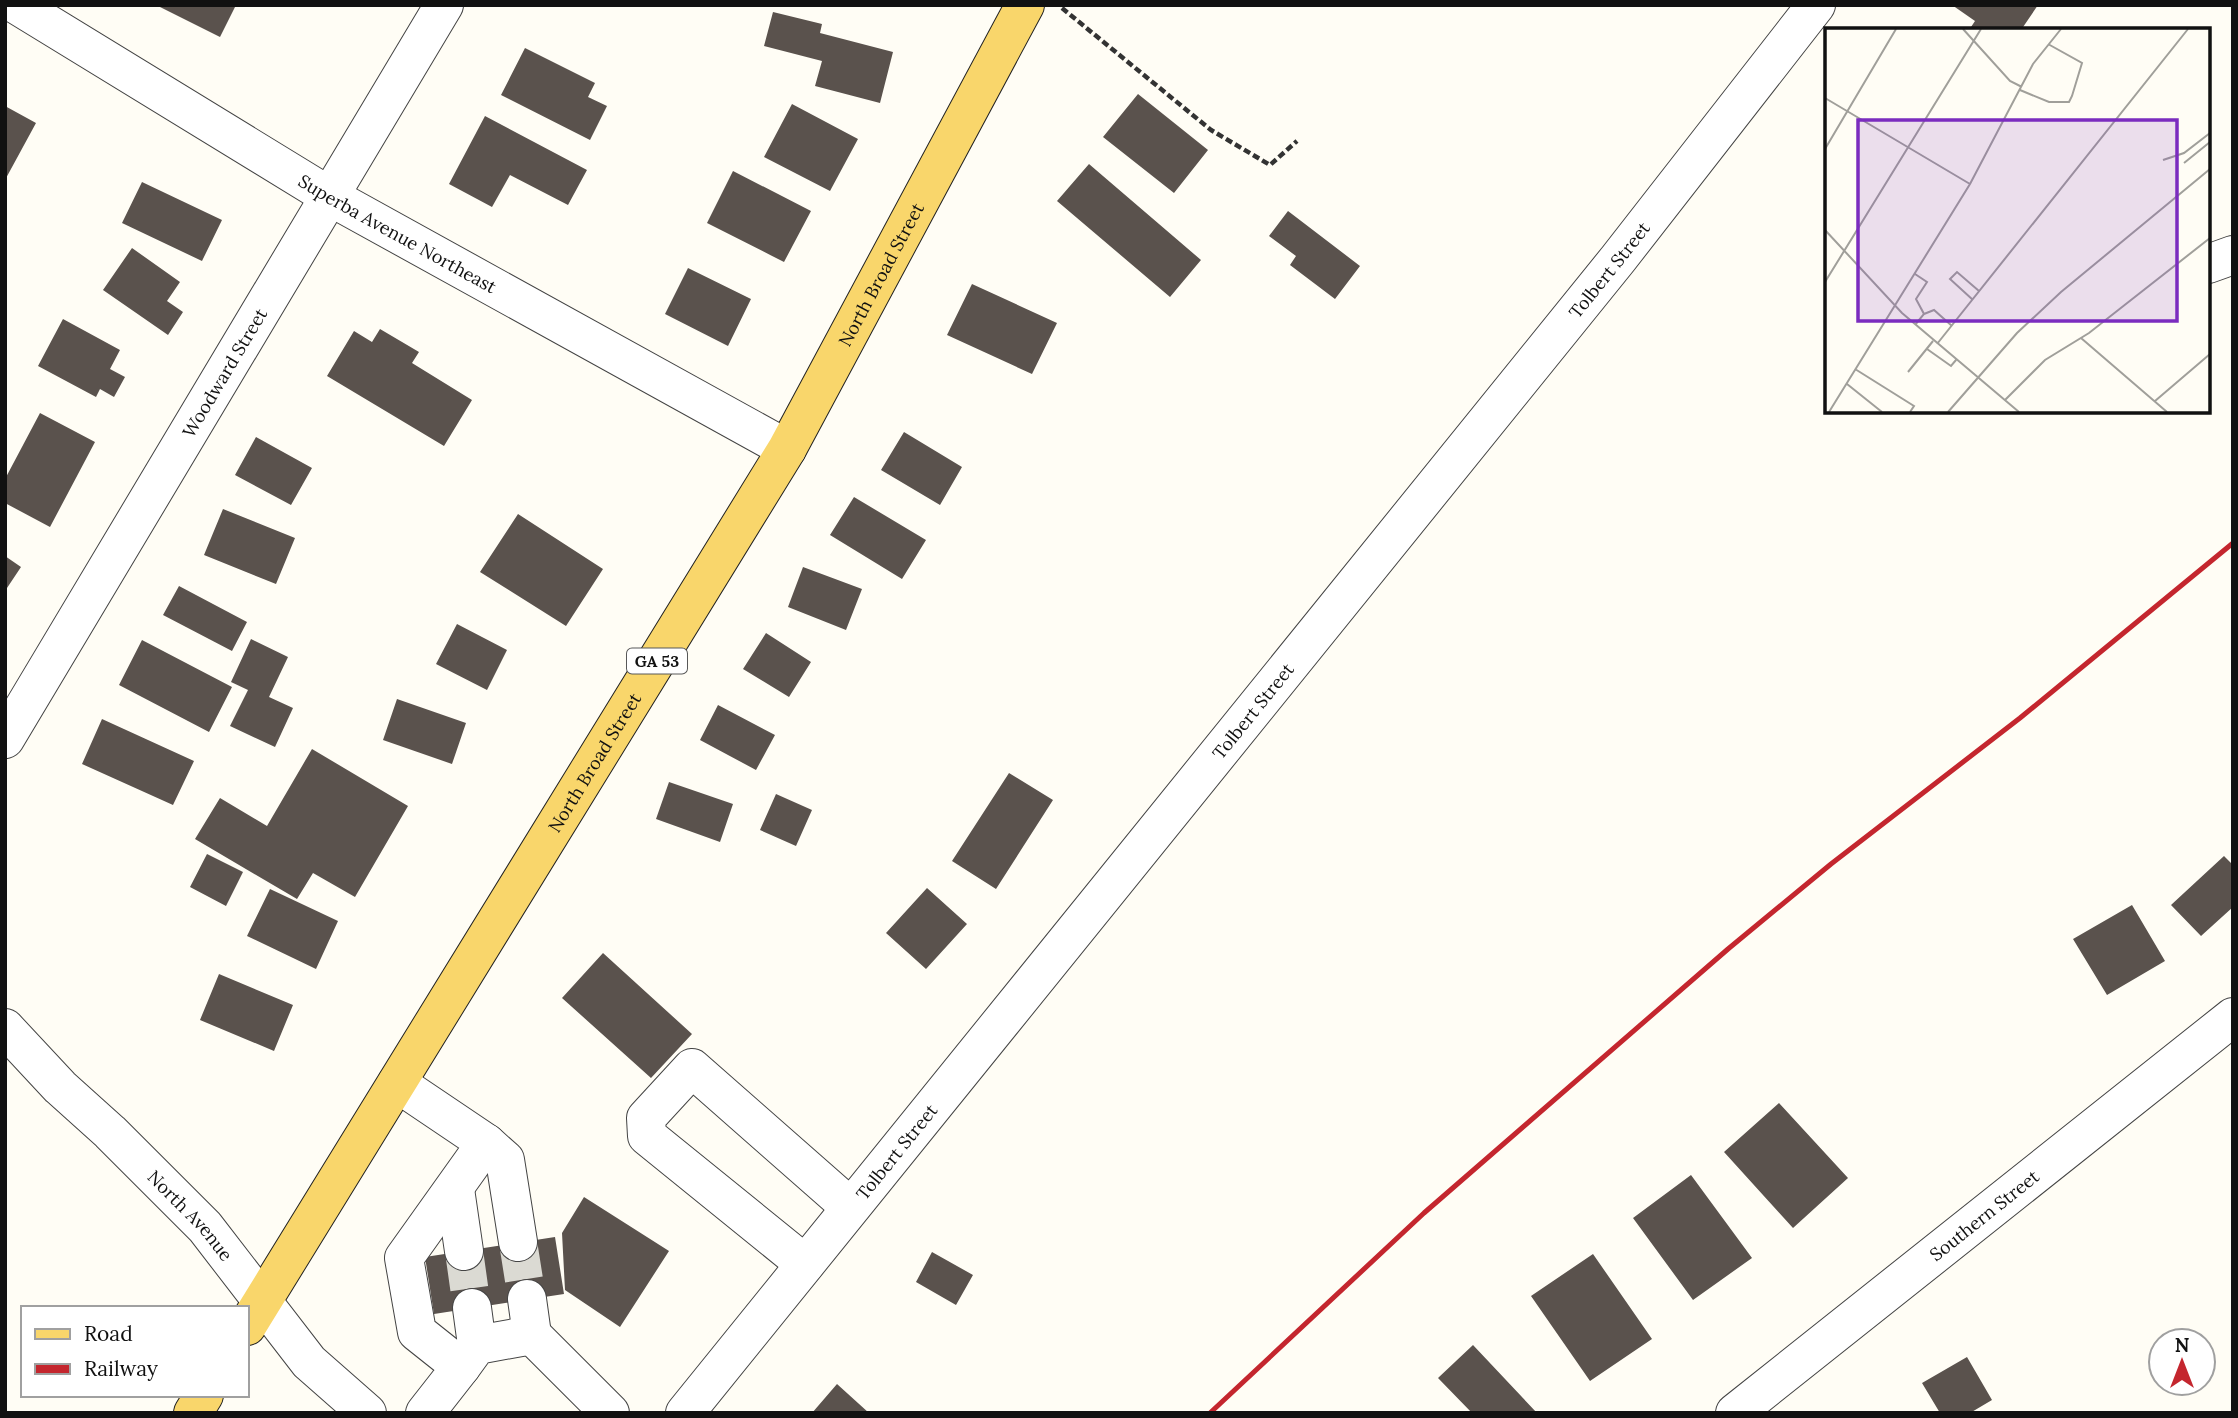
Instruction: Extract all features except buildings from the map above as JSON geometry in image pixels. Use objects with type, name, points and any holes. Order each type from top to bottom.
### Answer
[{"type":"main road","name":"North Broad Street","points":[[255,1314],[787,449],[1025,5]]},
{"type":"main road","points":[[193,1413],[203,1397]]},
{"type":"street","name":"Superba Avenue Northeast","points":[[17,5],[329,196],[787,449]]},
{"type":"street","name":"Woodward Street","points":[[5,739],[444,5]]},
{"type":"street","name":"Tolbert Street","points":[[685,1413],[1618,259],[1816,5]]},
{"type":"street","points":[[2210,263],[2233,255]]},
{"type":"street","name":"Southern Street","points":[[1735,1413],[2233,1017]]},
{"type":"street","name":"North Avenue","points":[[5,1028],[60,1087],[110,1132],[205,1227],[255,1314],[367,1413]]},
{"type":"street","points":[[805,1264],[647,1136],[646,1118],[692,1068],[850,1208]]},
{"type":"street","points":[[397,1083],[486,1143],[505,1160],[518,1242]]},
{"type":"street","points":[[486,1143],[404,1258],[417,1332],[470,1340],[529,1317],[610,1413]]},
{"type":"street","points":[[455,1189],[464,1251]]},
{"type":"street","points":[[425,1413],[470,1340]]},
{"type":"path","points":[[1059,5],[1211,130],[1270,165],[1297,141]]},
{"type":"tunnel","points":[[518,1242],[527,1299]]},
{"type":"tunnel","points":[[464,1251],[472,1308]]},
{"type":"railway","points":[[1210,1413],[1424,1213],[1728,949],[1831,864],[2020,718],[2233,543]]}]
